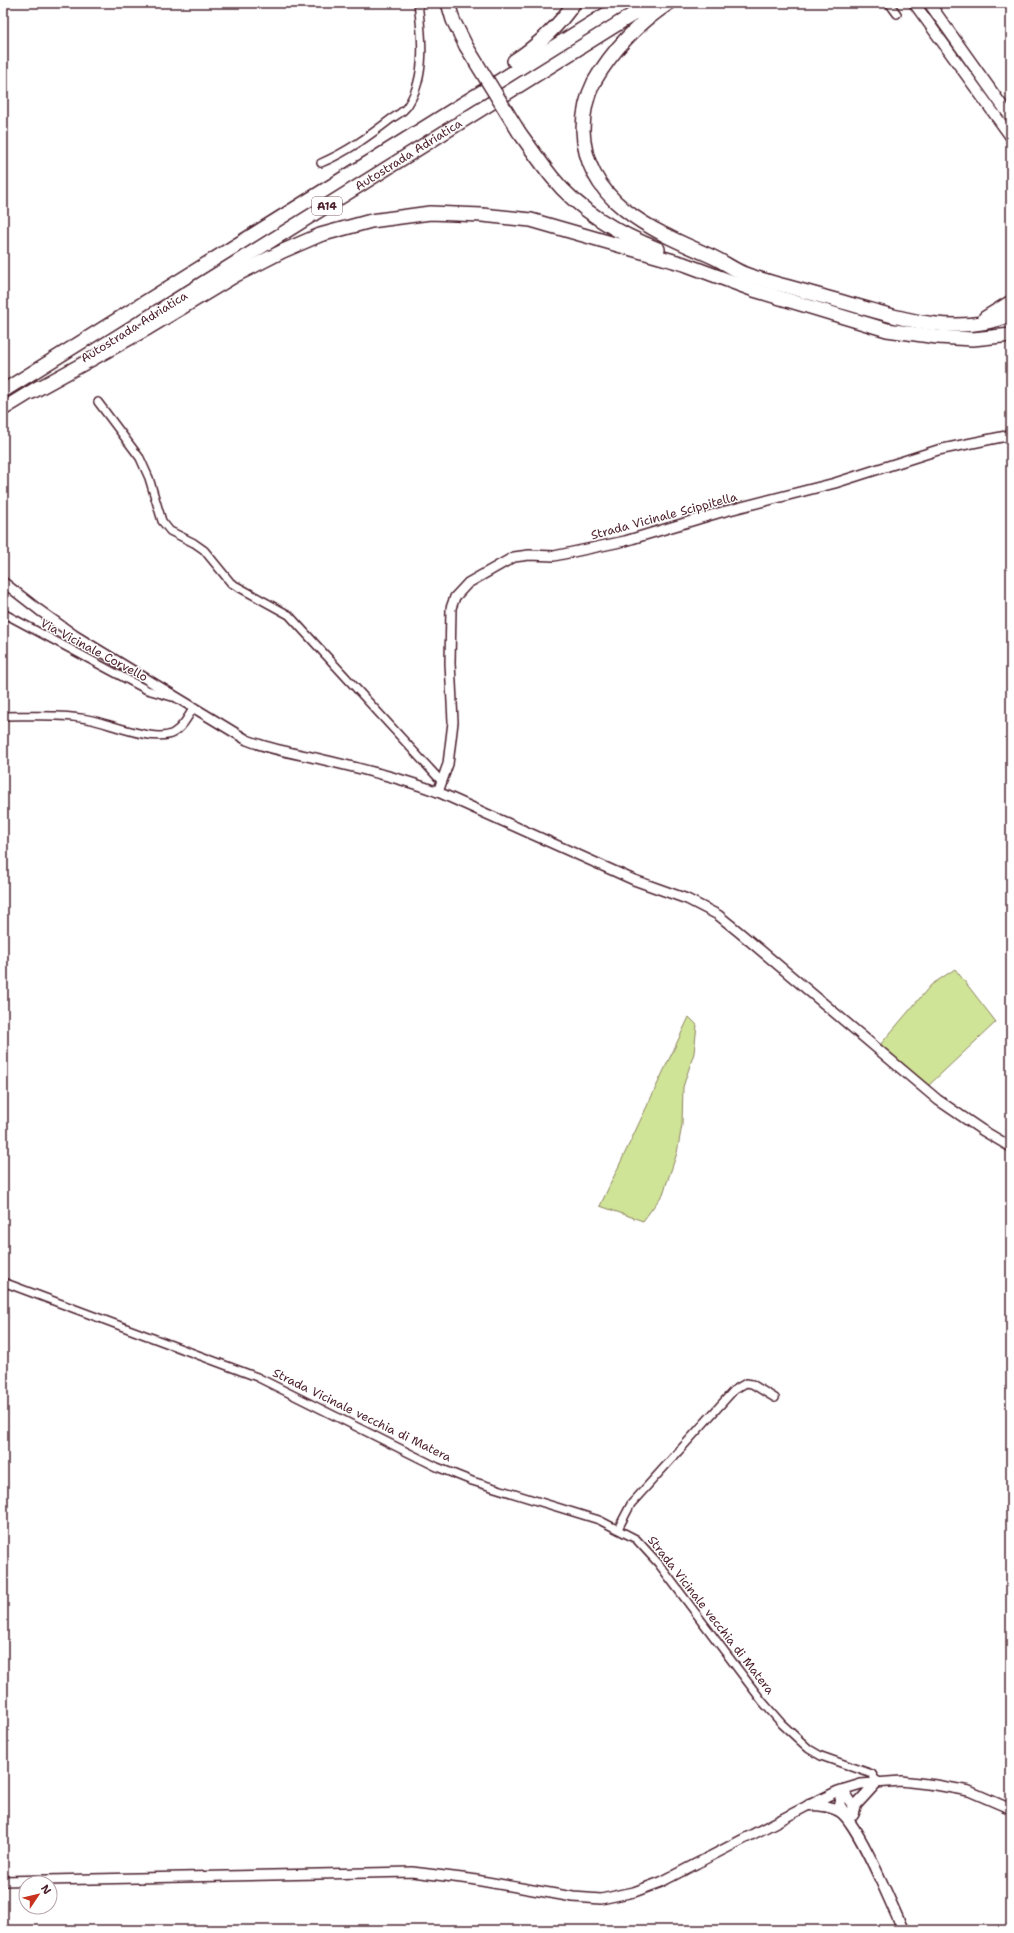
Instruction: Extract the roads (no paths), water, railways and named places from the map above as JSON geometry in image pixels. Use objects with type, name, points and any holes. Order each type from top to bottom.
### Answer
[{"type":"highway","points":[[448,3],[466,46],[519,132],[552,178],[575,200],[622,233],[754,290]]},
{"type":"highway","points":[[381,154],[535,48],[562,20],[574,3]]},
{"type":"highway","name":"Autostrada Adriatica","points":[[3,391],[624,3]]},
{"type":"highway","name":"Autostrada Adriatica","points":[[3,409],[651,3]]},
{"type":"highway","points":[[669,3],[653,13],[631,32],[614,51],[588,94],[583,123],[584,140],[588,158],[595,176],[607,193],[628,214],[646,226],[746,275]]},
{"type":"highway","points":[[32,392],[148,328],[236,275],[320,235],[370,221],[430,213],[482,215],[531,220],[684,264],[754,290],[887,330],[938,337],[978,339],[1009,335]]},
{"type":"highway","points":[[686,260],[908,319],[942,325],[970,325],[993,322],[1011,315]]},
{"type":"highway","points":[[970,325],[1011,302]]},
{"type":"main road","points":[[914,3],[1011,137]]},
{"type":"main road","points":[[928,3],[1011,118]]},
{"type":"main road","points":[[851,1817],[856,1805],[877,1782]]},
{"type":"main road","points":[[843,1790],[839,1804],[851,1817],[903,1930]]},
{"type":"main road","points":[[809,1805],[822,1805],[833,1808],[851,1817]]},
{"type":"street","points":[[321,163],[339,155],[365,139],[407,107],[414,94],[420,69],[422,33],[418,3]]},
{"type":"street","points":[[889,3],[897,14]]},
{"type":"street","points":[[98,402],[140,458],[150,478],[162,521],[170,531],[194,543],[204,550],[231,583],[289,615],[442,782]]},
{"type":"street","name":"Strada Vicinale Scippitella","points":[[438,792],[448,764],[453,722],[450,663],[451,608],[455,597],[462,588],[480,575],[514,557],[529,555],[554,556],[625,541],[718,513],[835,483],[938,450],[1011,435]]},
{"type":"street","points":[[3,582],[74,635],[236,734],[258,744],[389,775],[438,792],[634,880],[687,898],[709,910],[739,932],[932,1095],[982,1130],[1011,1148]]},
{"type":"street","name":"Via Vicinale Corvello","points":[[3,612],[147,690],[178,698]]},
{"type":"street","points":[[3,716],[90,720],[130,732],[155,736],[172,734],[185,722],[194,707]]},
{"type":"street","name":"Strada Vicinale vecchia di Matera","points":[[3,1282],[257,1377],[286,1390],[396,1448],[472,1481],[599,1520],[636,1539],[651,1554],[757,1695],[782,1724],[809,1749],[834,1761],[872,1774],[877,1782]]},
{"type":"street","points":[[618,1529],[631,1504],[734,1390],[746,1383],[752,1384],[775,1398]]},
{"type":"street","points":[[3,1881],[412,1872],[470,1879],[574,1897],[601,1899],[634,1892],[662,1882],[809,1805],[843,1790],[877,1782],[907,1781],[953,1788],[980,1795],[1011,1809]]}]
